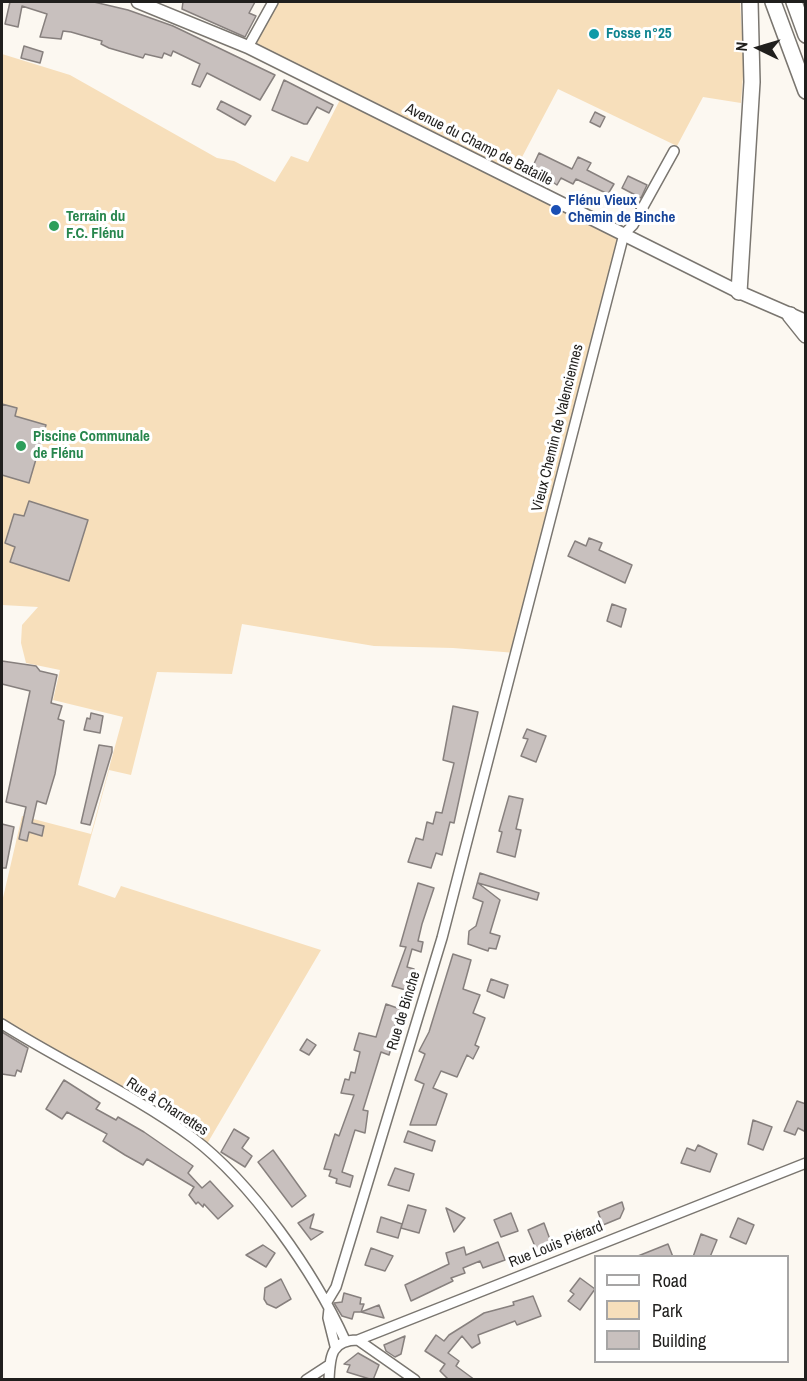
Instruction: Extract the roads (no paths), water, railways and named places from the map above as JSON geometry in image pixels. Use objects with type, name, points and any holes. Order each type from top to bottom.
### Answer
[{"type":"highway","points":[[739,292],[752,82],[750,2]]},
{"type":"highway","points":[[773,2],[806,90]]},
{"type":"highway","points":[[794,2],[806,27]]},
{"type":"highway","points":[[794,2],[806,35]]},
{"type":"highway","points":[[790,315],[806,335]]},
{"type":"street","name":"Avenue du Champ de Bataille","points":[[138,2],[248,47],[739,292],[806,321]]},
{"type":"street","points":[[248,47],[273,2]]},
{"type":"street","name":"Vieux Chemin de Valenciennes","points":[[498,725],[624,234],[633,225],[674,151]]},
{"type":"street","name":"Rue de Binche","points":[[328,1304],[336,1287],[442,938],[498,725]]},
{"type":"street","name":"Rue à Charrettes","points":[[2,1024],[159,1116],[194,1140],[249,1193],[275,1224],[328,1304],[345,1340]]},
{"type":"street","name":"Rue Louis Piérard","points":[[345,1340],[358,1340],[806,1163]]},
{"type":"street","points":[[328,1304],[328,1317],[335,1346],[329,1365],[329,1380]]},
{"type":"street","points":[[335,1346],[345,1340]]},
{"type":"street","points":[[358,1340],[415,1380]]},
{"type":"street","points":[[306,1380],[329,1365]]},
{"type":"place","name":"Fosse n°25","points":[[594,34]]},
{"type":"place","name":"Flénu Vieux Chemin de Binche","points":[[556,210]]},
{"type":"place","name":"Terrain du F.C. Flénu","points":[[54,226]]},
{"type":"place","name":"Piscine Communale de Flénu","points":[[21,446]]}]
